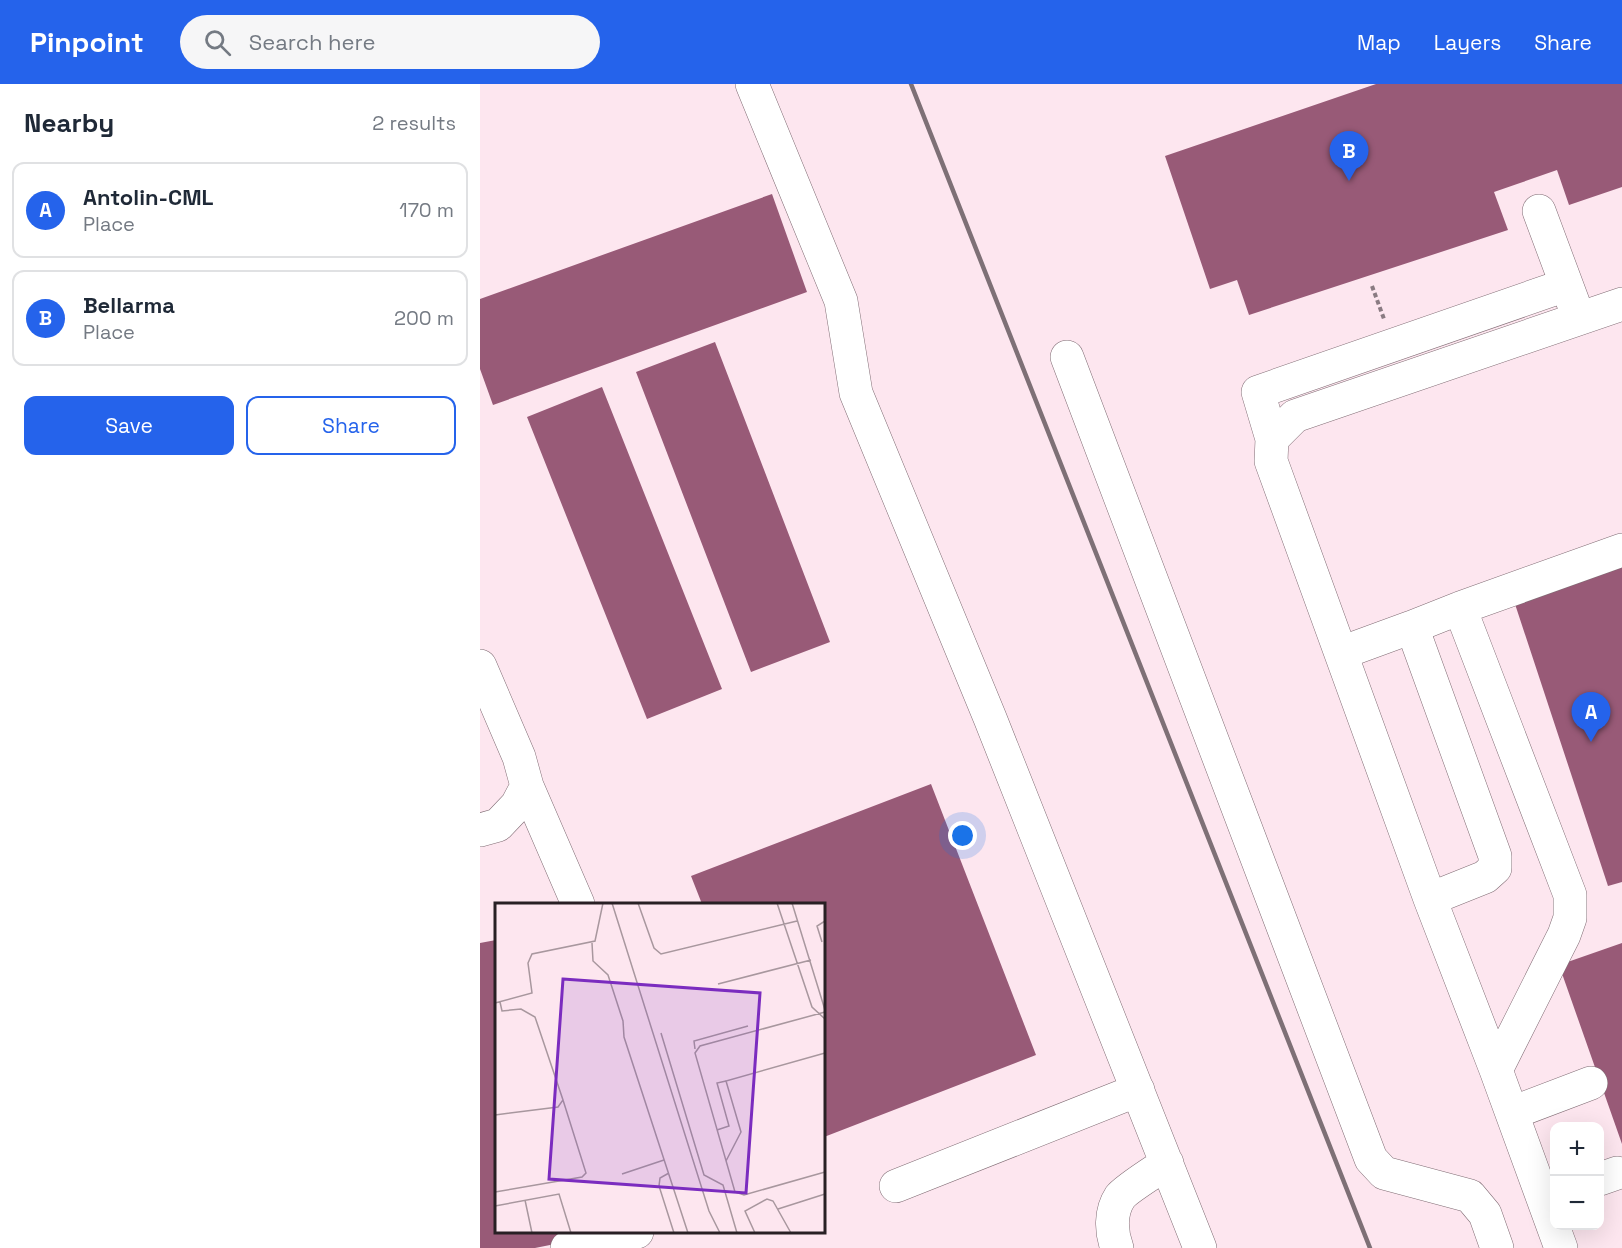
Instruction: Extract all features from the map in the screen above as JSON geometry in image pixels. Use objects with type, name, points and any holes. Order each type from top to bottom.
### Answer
[{"type":"street","points":[[752,84],[841,301],[856,393],[986,707],[1200,1248]]},
{"type":"street","points":[[1539,211],[1580,318]]},
{"type":"street","points":[[1560,1248],[1548,1196],[1512,1113],[1430,899],[1271,461],[1272,439],[1258,392],[1566,285]]},
{"type":"street","points":[[1272,439],[1295,416],[1622,304]]},
{"type":"street","points":[[1067,357],[1371,1159],[1384,1173],[1470,1196],[1485,1214],[1497,1248]]},
{"type":"street","points":[[1341,653],[1622,550]]},
{"type":"street","points":[[1460,608],[1570,895],[1570,918],[1564,936],[1496,1070]]},
{"type":"street","points":[[1412,627],[1495,856],[1496,868],[1485,877],[1430,899]]},
{"type":"street","points":[[480,666],[519,757],[527,786],[578,903]]},
{"type":"street","points":[[480,830],[498,825],[517,805],[527,786]]},
{"type":"street","points":[[1512,1113],[1591,1083]]},
{"type":"street","points":[[896,1186],[1138,1090]]},
{"type":"street","points":[[1117,1248],[1112,1218],[1121,1196],[1167,1163]]},
{"type":"street","points":[[567,1248],[633,1233]]},
{"type":"building","points":[[1376,84],[1622,84],[1622,187],[1569,205],[1557,170],[1494,192],[1508,230],[1249,315],[1237,280],[1210,289],[1165,156]]},
{"type":"building","points":[[772,194],[807,292],[493,405],[480,369],[480,299]]},
{"type":"building","points":[[715,342],[830,642],[751,672],[636,372]]},
{"type":"building","points":[[602,387],[722,689],[647,719],[527,417]]},
{"type":"building","points":[[1622,563],[1622,882],[1608,886],[1514,601]]},
{"type":"building","points":[[931,784],[1036,1055],[825,1137],[825,903],[702,903],[691,876]]},
{"type":"building","points":[[495,940],[495,1233],[557,1233],[560,1243],[535,1248],[480,1248],[480,943]]},
{"type":"building","points":[[1622,943],[1622,1144],[1559,965]]},
{"type":"railway","points":[[911,84],[1370,1248]]},
{"type":"place","name":"Bellarma","points":[[1349,181]]},
{"type":"place","name":"Antolin-CML","points":[[1591,742]]}]
